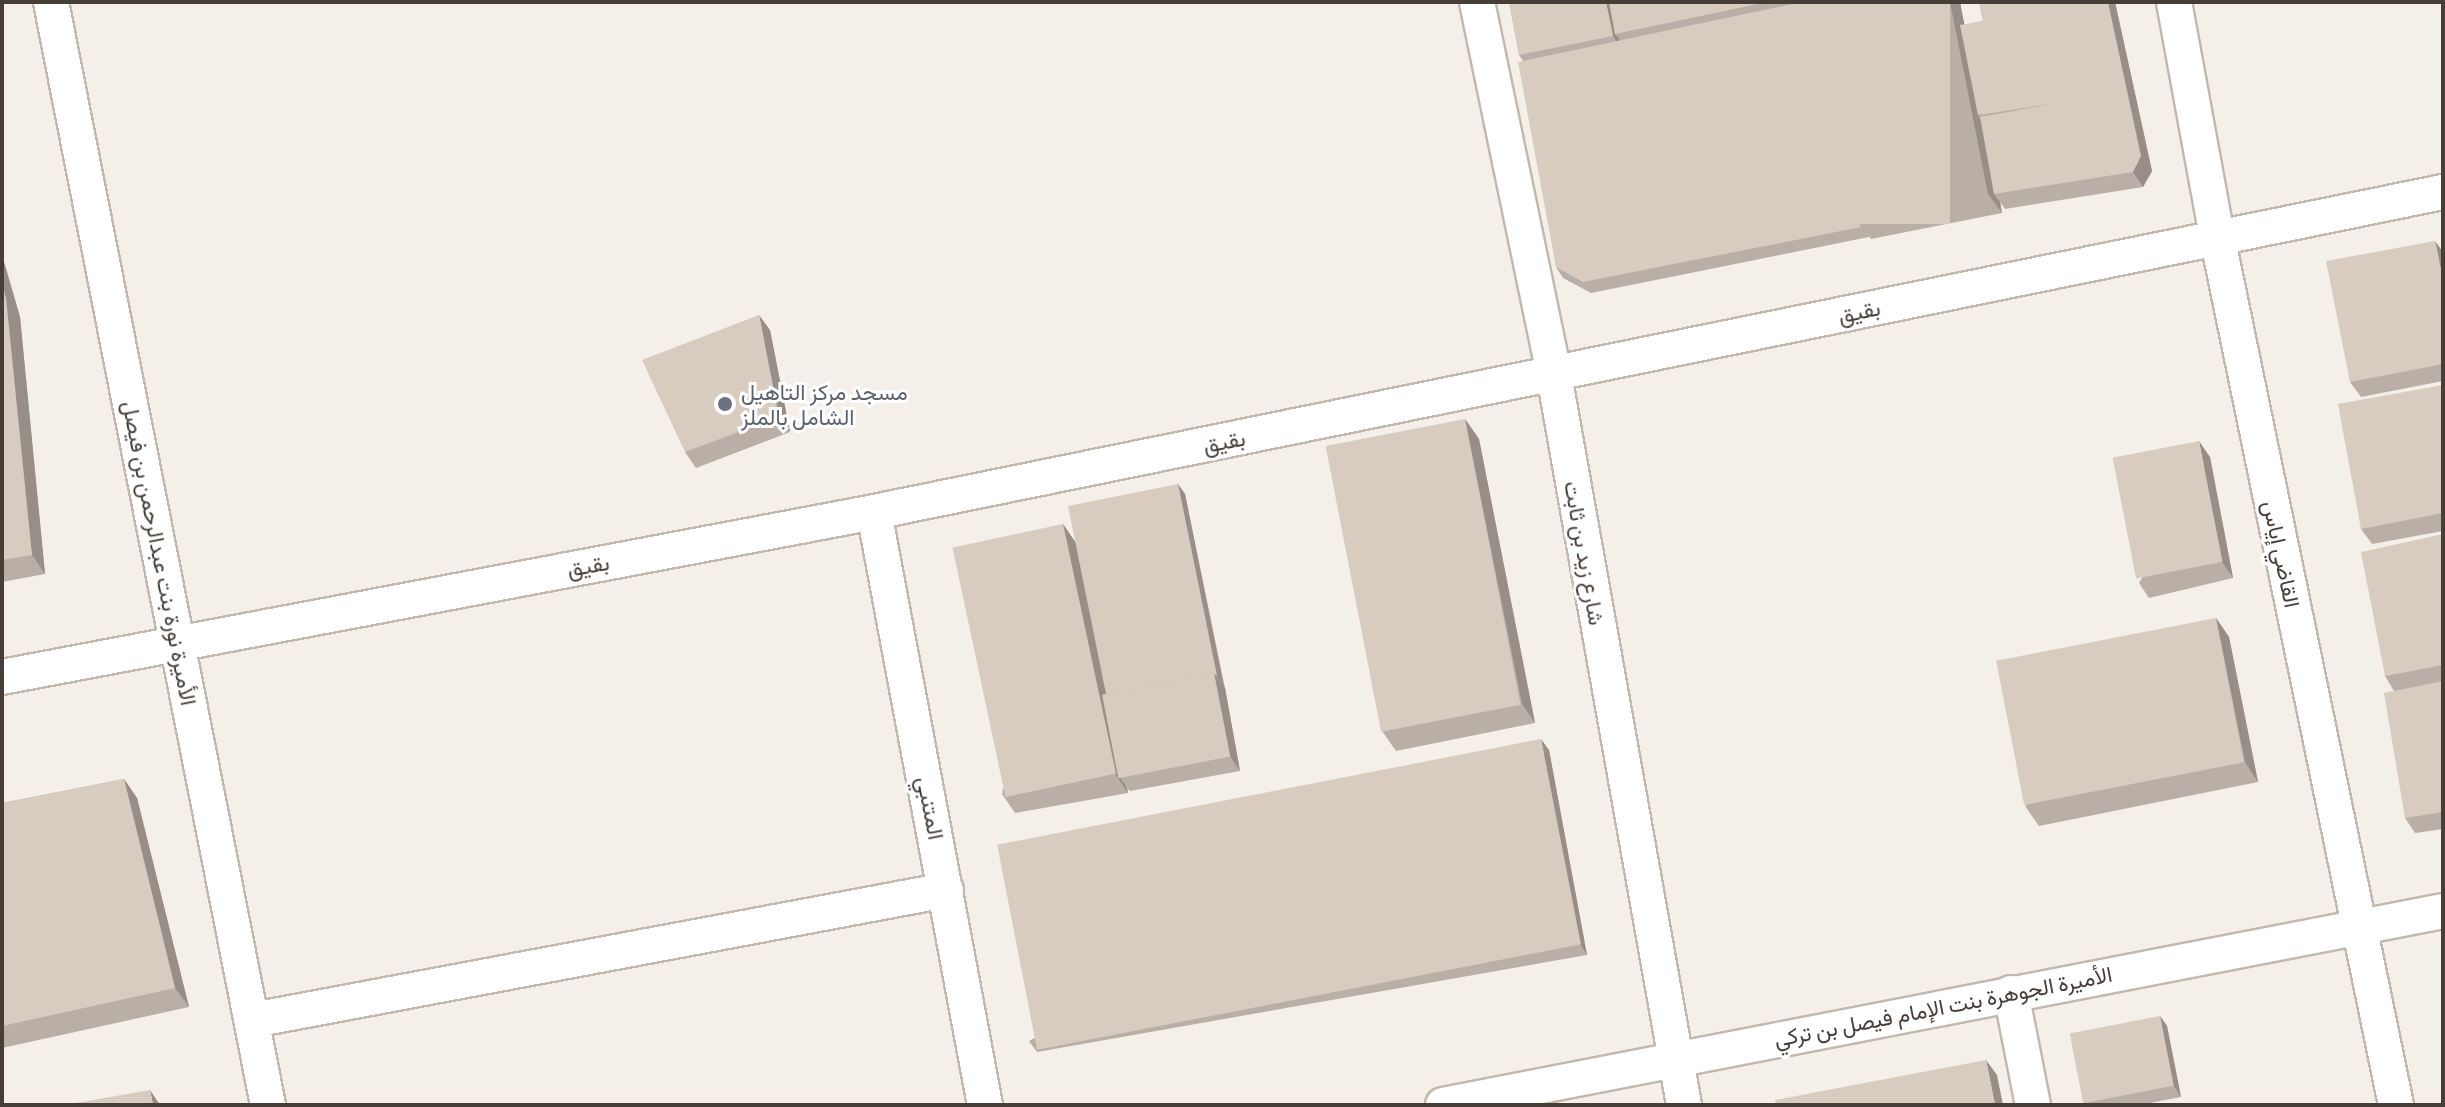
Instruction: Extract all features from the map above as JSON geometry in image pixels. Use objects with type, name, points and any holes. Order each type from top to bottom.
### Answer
[{"type":"street","name":"الأميرة نورة بنت عبدالرحمن بن فيصل","points":[[51,2],[268,1105]]},
{"type":"street","name":"شارع زيد بن ثابت","points":[[1477,2],[1554,375],[1684,1105]]},
{"type":"street","name":"القاضي إياس","points":[[2174,2],[2217,236],[2396,1105]]},
{"type":"street","name":"بقيق","points":[[2,677],[177,640],[874,512],[2443,192]]},
{"type":"street","name":"المتنبي","points":[[874,512],[985,1105]]},
{"type":"street","points":[[253,1020],[946,890]]},
{"type":"street","name":"الأميرة الجوهرة بنت الإمام فيصل بن تركي","points":[[1443,1105],[1675,1057],[2443,911]]},
{"type":"street","points":[[2011,993],[2033,1105]]},
{"type":"building","points":[[1509,2],[1606,2],[1613,36],[1519,55]]},
{"type":"building","points":[[1609,2],[1767,2],[1615,34]]},
{"type":"building","points":[[1802,2],[1815,2],[1861,227],[1583,282],[1556,267],[1518,62]]},
{"type":"building","points":[[1816,2],[1950,2],[1950,224],[1816,224]]},
{"type":"building","points":[[1979,2],[2108,2],[2141,156],[2133,172],[1994,194],[1980,117],[2057,103],[1978,115],[1960,25],[1983,21]]},
{"type":"building","points":[[2435,241],[2443,279],[2443,364],[2350,382],[2326,261]]},
{"type":"building","points":[[2,283],[32,555],[2,560]]},
{"type":"building","name":"مسجد مركز التاهيل الشامل بالملز","points":[[759,315],[779,417],[685,452],[642,360]]},
{"type":"building","points":[[2443,385],[2443,513],[2361,529],[2338,404]]},
{"type":"building","points":[[1465,419],[1521,705],[1381,732],[1326,446]]},
{"type":"building","points":[[2199,441],[2222,562],[2136,579],[2113,458]]},
{"type":"building","points":[[1178,484],[1217,676],[1214,673],[1106,694],[1068,506]]},
{"type":"building","points":[[1063,524],[1116,773],[1005,797],[952,547]]},
{"type":"building","points":[[2443,534],[2443,665],[2385,676],[2361,552]]},
{"type":"building","points":[[2216,618],[2244,762],[2024,805],[1996,661]]},
{"type":"building","points":[[1214,673],[1230,756],[1118,778],[1102,695]]},
{"type":"building","points":[[2443,681],[2443,812],[2405,818],[2384,693]]},
{"type":"building","points":[[1541,739],[1581,944],[1037,1050],[997,845]]},
{"type":"building","points":[[124,779],[175,988],[2,1026],[2,803]]},
{"type":"building","points":[[2160,1016],[2174,1086],[2083,1103],[2070,1034]]},
{"type":"building","points":[[1986,1060],[1995,1105],[1776,1105],[1775,1100]]},
{"type":"building","points":[[150,1090],[153,1105],[64,1105]]},
{"type":"place","name":"مسجد مركز التاهيل الشامل بالملز","points":[[725,404]]}]
